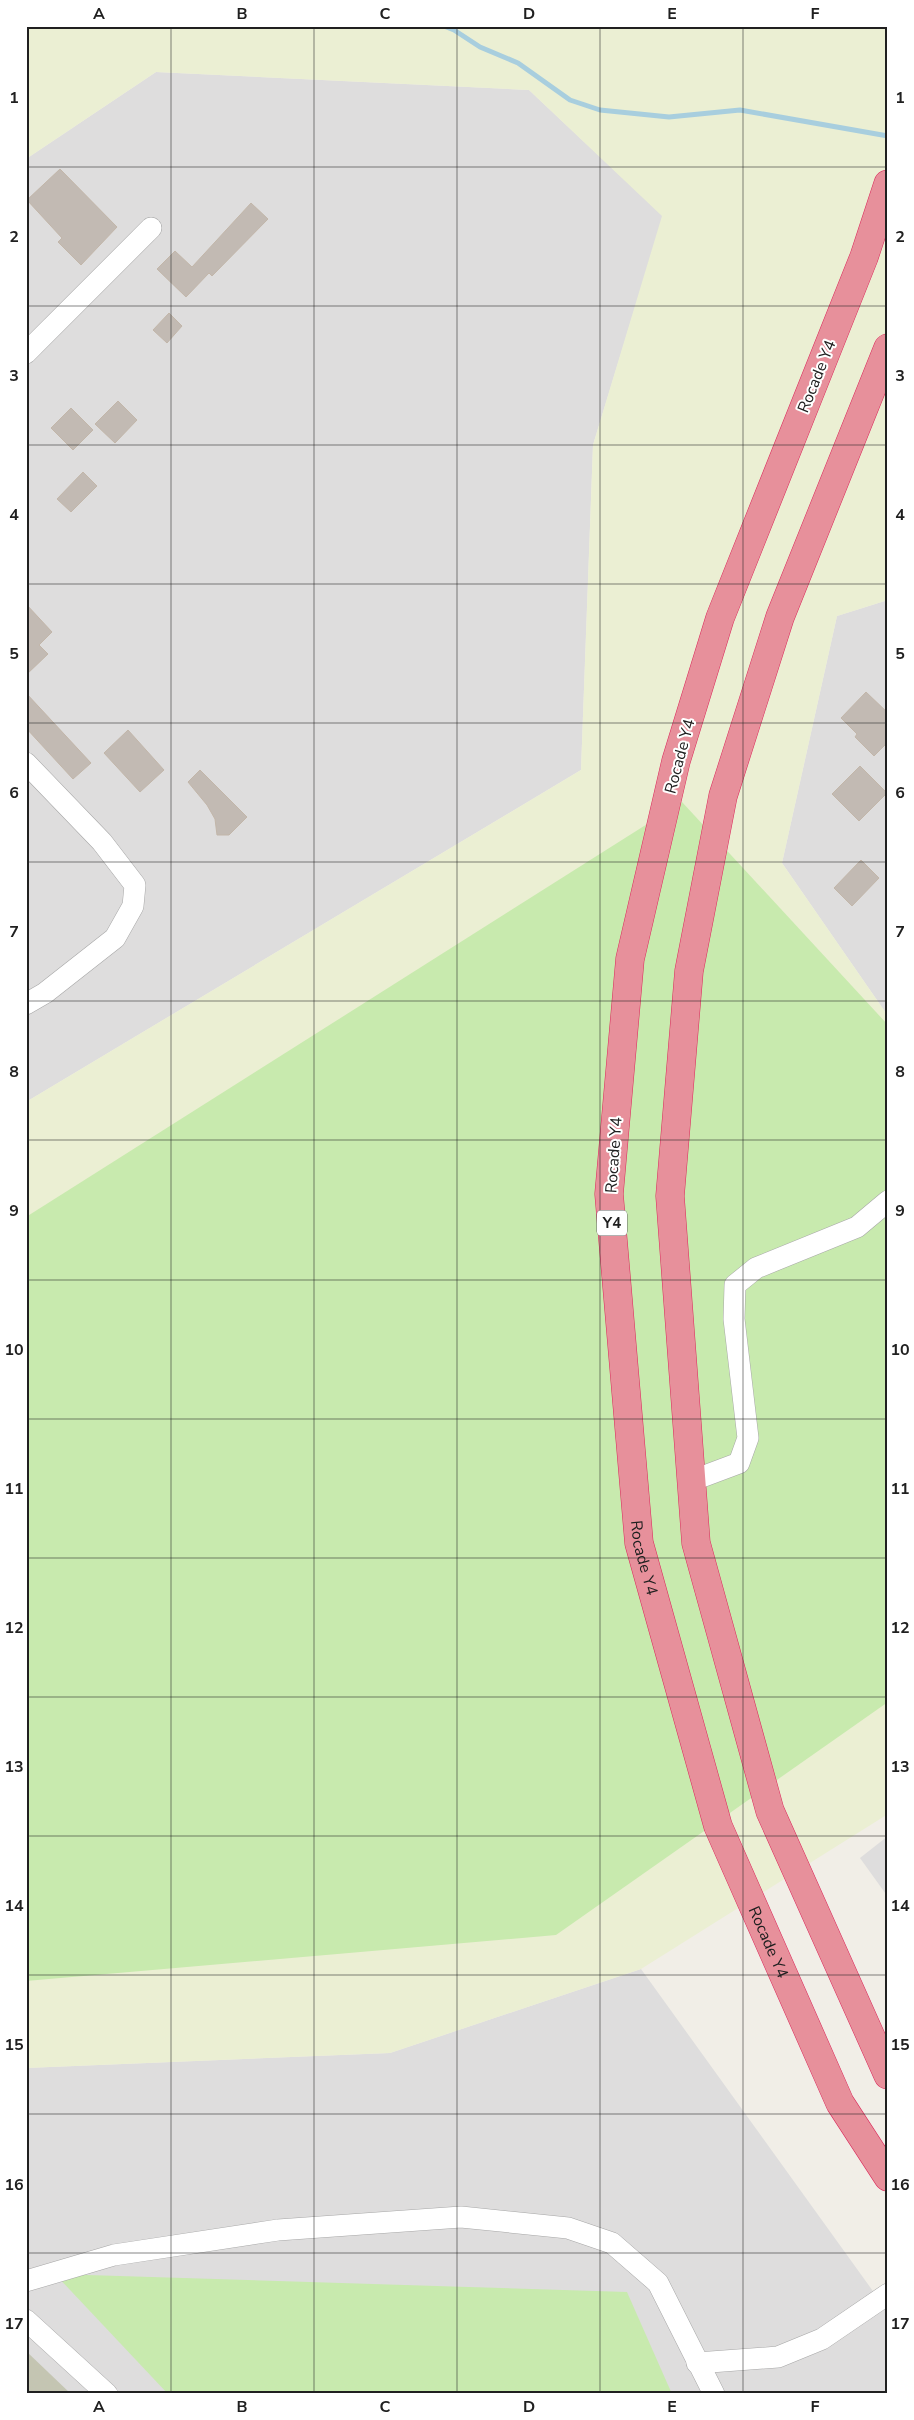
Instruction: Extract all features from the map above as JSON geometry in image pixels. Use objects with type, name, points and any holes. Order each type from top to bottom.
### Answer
[{"type":"highway","name":"Rocade Y4","points":[[888,184],[864,257],[720,618],[676,761],[630,959],[609,1194],[639,1543],[718,1826],[840,2103],[888,2177]]},
{"type":"highway","points":[[888,348],[780,618],[724,796],[688,971],[670,1196],[696,1543],[770,1811],[888,2075]]},
{"type":"street","points":[[26,353],[151,228]]},
{"type":"street","points":[[26,763],[102,842],[135,885],[133,906],[115,938],[45,993],[26,1004]]},
{"type":"street","points":[[691,1482],[739,1463],[748,1438],[734,1319],[735,1285],[756,1268],[857,1227],[888,1201]]},
{"type":"street","points":[[26,2282],[114,2256],[278,2230],[461,2217],[568,2228],[612,2243],[658,2282],[714,2394]]},
{"type":"street","points":[[698,2363],[778,2357],[822,2339],[888,2294]]},
{"type":"street","points":[[26,2320],[107,2394]]},
{"type":"shaded area","points":[[26,26],[888,26],[888,600],[837,616],[782,863],[888,1016],[888,1814],[641,1969],[390,2053],[26,2068],[26,1102],[581,770],[593,445],[662,216],[529,90],[156,72],[26,159]]},
{"type":"shaded area","points":[[156,72],[529,90],[663,216],[593,445],[581,770],[26,1102],[26,159]]},
{"type":"shaded area","points":[[888,600],[888,1016],[782,863],[837,616]]},
{"type":"shaded area","points":[[888,1836],[888,1897],[860,1858]]},
{"type":"shaded area","points":[[641,1969],[888,2312],[888,2394],[26,2394],[26,2068],[390,2053]]},
{"type":"shaded area","points":[[26,2351],[71,2394],[26,2394]]},
{"type":"green space","points":[[682,802],[888,1025],[888,1702],[556,1935],[26,1981],[26,1217]]},
{"type":"green space","points":[[55,2274],[627,2292],[672,2394],[168,2394]]},
{"type":"building","points":[[60,169],[117,227],[81,265],[58,242],[62,238],[27,200]]},
{"type":"building","points":[[251,203],[268,219],[212,276],[209,273],[186,297],[157,269],[175,251],[192,267]]},
{"type":"building","points":[[169,313],[182,326],[167,343],[153,330]]},
{"type":"building","points":[[118,401],[137,420],[115,443],[95,424]]},
{"type":"building","points":[[71,408],[93,430],[73,450],[51,428]]},
{"type":"building","points":[[83,472],[97,486],[71,512],[57,499]]},
{"type":"building","points":[[26,604],[52,632],[39,645],[48,654],[26,675]]},
{"type":"building","points":[[866,692],[888,713],[888,742],[874,756],[855,737],[857,734],[841,718]]},
{"type":"building","points":[[26,693],[91,763],[73,779],[26,728]]},
{"type":"building","points":[[128,730],[164,770],[140,792],[104,753]]},
{"type":"building","points":[[860,766],[887,793],[859,821],[832,794]]},
{"type":"building","points":[[200,770],[247,817],[229,835],[217,835],[215,819],[207,805],[188,782]]},
{"type":"building","points":[[861,860],[879,878],[852,906],[834,888]]},
{"type":"waterway","points":[[444,26],[454,30],[480,47],[518,63],[570,100],[600,110],[669,117],[740,110],[888,136]]}]
